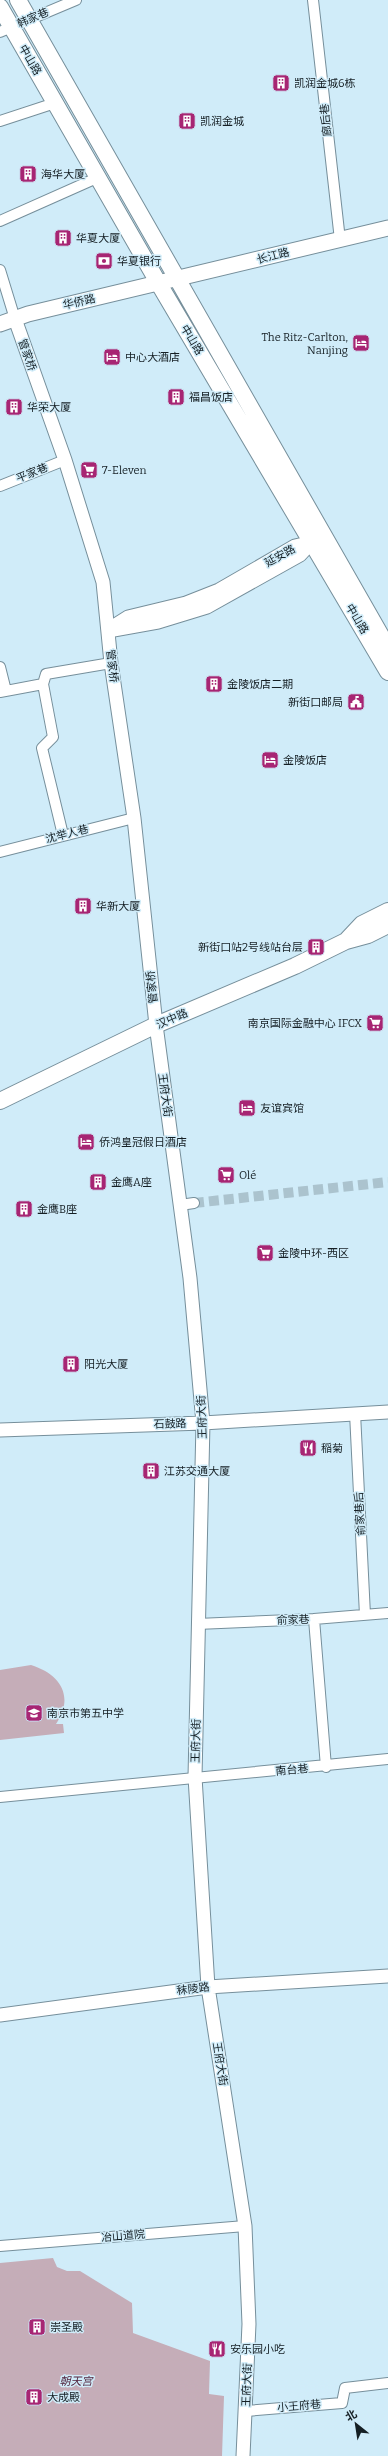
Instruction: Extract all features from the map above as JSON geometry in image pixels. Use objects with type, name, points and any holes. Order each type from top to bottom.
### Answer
[{"type":"main road","name":"中山路","points":[[18,0],[388,648]]},
{"type":"main road","name":"中山路","points":[[0,7],[6,30],[55,103],[99,177],[159,284],[388,672]]},
{"type":"main road","name":"长江路","points":[[159,284],[388,228]]},
{"type":"main road","name":"华侨路","points":[[0,324],[159,284]]},
{"type":"main road","name":"汉中路","points":[[346,941],[362,924],[388,911]]},
{"type":"main road","name":"汉中路","points":[[0,1101],[156,1025],[294,966],[346,941],[368,935],[388,925]]},
{"type":"street","name":"韩家巷","points":[[6,30],[76,0]]},
{"type":"street","name":"廊后巷","points":[[313,0],[340,240]]},
{"type":"street","points":[[0,122],[55,103]]},
{"type":"street","points":[[0,221],[99,177]]},
{"type":"street","points":[[0,270],[15,319]]},
{"type":"street","name":"管家桥","points":[[15,319],[64,460],[102,582],[111,663],[134,818],[156,1025]]},
{"type":"street","name":"平家巷","points":[[0,486],[64,460]]},
{"type":"street","name":"延安路","points":[[108,631],[128,617],[205,596],[295,546],[312,542]]},
{"type":"street","points":[[63,835],[42,748],[53,737],[43,684],[46,674],[111,663]]},
{"type":"street","points":[[0,667],[3,691],[43,684]]},
{"type":"street","name":"沈举人巷","points":[[0,852],[134,818]]},
{"type":"street","name":"王府大街","points":[[156,1025],[190,1278],[203,1422],[197,1624],[195,1778],[208,1987],[245,2226],[249,2324],[243,2456]]},
{"type":"street","points":[[180,1205],[194,1203]]},
{"type":"street","name":"石鼓路","points":[[0,1430],[203,1422],[388,1412]]},
{"type":"street","name":"俞家巷后","points":[[355,1413],[365,1615]]},
{"type":"street","name":"俞家巷","points":[[197,1624],[314,1619],[388,1613]]},
{"type":"street","points":[[314,1619],[326,1767]]},
{"type":"street","name":"南台巷","points":[[0,1797],[326,1767],[388,1759]]},
{"type":"street","name":"秣陵路","points":[[0,2015],[208,1987],[388,1976]]},
{"type":"street","name":"冶山道院","points":[[0,2246],[245,2226]]},
{"type":"street","name":"小王府巷","points":[[246,2411],[342,2403],[345,2388],[388,2383]]},
{"type":"green space","points":[[31,1665],[50,1674],[62,1687],[64,1704],[62,1714],[56,1724],[63,1724],[64,1733],[0,1740],[0,1670]]},
{"type":"green space","name":"朝天宫","points":[[53,2258],[57,2267],[67,2271],[80,2271],[132,2303],[133,2333],[210,2361],[209,2394],[224,2396],[222,2456],[0,2456],[0,2263]]},
{"type":"tunnel","points":[[194,1203],[388,1182]]},
{"type":"place","name":"凯润金城6栋","points":[[281,83]]},
{"type":"place","name":"凯润金城","points":[[187,121]]},
{"type":"place","name":"海华大厦","points":[[28,174]]},
{"type":"place","name":"华夏大厦","points":[[63,238]]},
{"type":"place","name":"华夏银行","points":[[104,261]]},
{"type":"place","name":"The Ritz-Carlton, Nanjing","points":[[361,343]]},
{"type":"place","name":"中心大酒店","points":[[112,357]]},
{"type":"place","name":"福昌饭店","points":[[176,397]]},
{"type":"place","name":"华荣大厦","points":[[14,407]]},
{"type":"place","name":"7-Eleven","points":[[89,470]]},
{"type":"place","name":"金陵饭店二期","points":[[214,684]]},
{"type":"place","name":"新街口邮局","points":[[356,702]]},
{"type":"place","name":"金陵饭店","points":[[270,760]]},
{"type":"place","name":"华新大厦","points":[[83,906]]},
{"type":"place","name":"新街口站2号线站台层","points":[[316,947]]},
{"type":"place","name":"南京国际金融中心 IFCX","points":[[375,1023]]},
{"type":"place","name":"友谊宾馆","points":[[247,1108]]},
{"type":"place","name":"侨鸿皇冠假日酒店","points":[[86,1142]]},
{"type":"place","name":"Olé","points":[[226,1175]]},
{"type":"place","name":"金鹰A座","points":[[98,1182]]},
{"type":"place","name":"金鹰B座","points":[[24,1209]]},
{"type":"place","name":"金陵中环-西区","points":[[265,1253]]},
{"type":"place","name":"阳光大厦","points":[[71,1364]]},
{"type":"place","name":"稲菊","points":[[308,1448]]},
{"type":"place","name":"江苏交通大厦","points":[[151,1471]]},
{"type":"place","name":"南京市第五中学","points":[[34,1713]]},
{"type":"place","name":"崇圣殿","points":[[37,2327]]},
{"type":"place","name":"安乐园小吃","points":[[217,2349]]},
{"type":"place","name":"大成殿","points":[[34,2397]]}]
